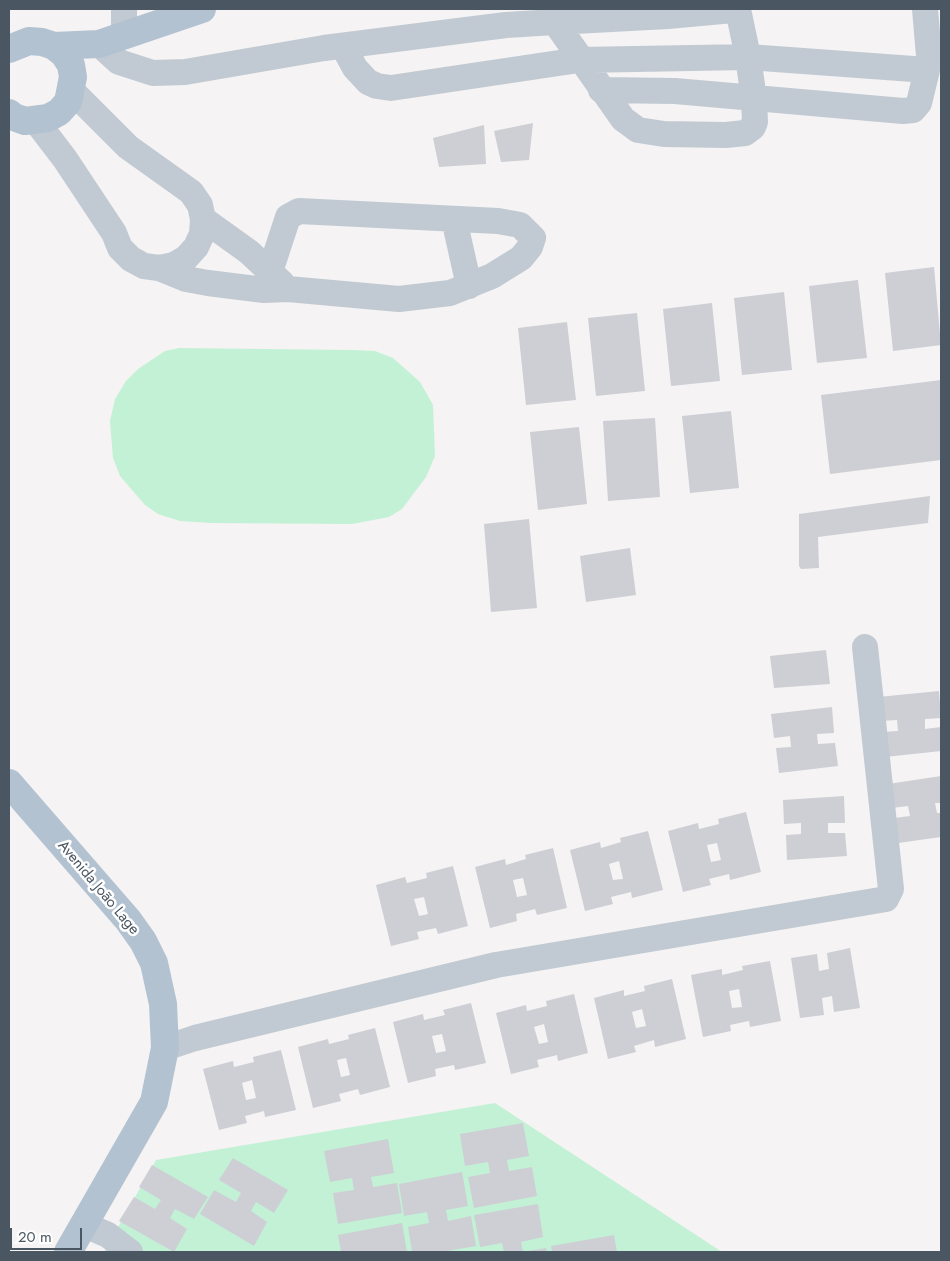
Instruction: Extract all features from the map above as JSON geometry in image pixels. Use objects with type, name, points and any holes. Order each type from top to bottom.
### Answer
[{"type":"main road","points":[[9,49],[29,41],[54,46],[111,40],[202,9]]},
{"type":"main road","points":[[73,84],[111,40]]},
{"type":"main road","points":[[17,119],[48,118],[59,112],[68,102],[73,84],[71,65],[64,54],[54,46]]},
{"type":"main road","name":"Avenida João Lage","points":[[9,783],[128,920],[143,941],[154,963],[163,1004],[165,1048],[154,1102],[68,1252]]},
{"type":"street","points":[[124,9],[111,40],[119,62],[153,73],[185,72],[343,46],[506,25],[733,10],[740,14],[754,98],[755,122],[746,133],[664,134],[638,130],[623,119],[579,60],[554,22]]},
{"type":"street","points":[[601,90],[675,91],[913,110],[923,93],[929,56],[925,9]]},
{"type":"street","points":[[343,46],[356,68],[368,82],[377,86],[391,88],[579,60],[748,57],[927,70]]},
{"type":"street","points":[[73,84],[128,147],[192,192],[200,205],[203,219],[202,234],[196,247],[186,258],[174,265],[159,268]]},
{"type":"street","points":[[17,119],[65,159],[114,233],[120,248],[131,259],[144,266],[159,268],[200,282],[274,284],[399,299],[450,293],[492,276],[521,258],[530,247],[533,238],[520,226],[498,221],[299,211],[288,217],[274,284]]},
{"type":"street","points":[[203,219],[249,252],[274,284]]},
{"type":"street","points":[[454,219],[470,286]]},
{"type":"street","points":[[165,1048],[195,1038],[496,965],[886,898],[891,889],[865,647]]},
{"type":"street","points":[[85,1225],[108,1235],[130,1252]]},
{"type":"green space","points":[[179,348],[375,351],[393,358],[420,382],[433,405],[435,456],[426,477],[402,509],[389,517],[352,524],[211,523],[180,521],[158,514],[145,505],[120,476],[113,458],[110,421],[115,399],[126,381],[138,369],[165,351]]},
{"type":"green space","points":[[495,1103],[722,1252],[104,1252],[156,1160]]},
{"type":"building","points":[[533,123],[529,160],[501,162],[494,131]]},
{"type":"building","points":[[484,125],[486,164],[439,167],[433,138]]},
{"type":"building","points":[[934,267],[941,345],[893,351],[885,273]]},
{"type":"building","points":[[858,280],[867,358],[817,363],[809,286]]},
{"type":"building","points":[[784,292],[792,370],[742,375],[734,298]]},
{"type":"building","points":[[712,303],[720,381],[671,386],[663,309]]},
{"type":"building","points":[[637,313],[645,391],[596,396],[588,318]]},
{"type":"building","points":[[567,322],[576,400],[526,405],[518,328]]},
{"type":"building","points":[[941,380],[941,460],[830,474],[821,395]]},
{"type":"building","points":[[731,411],[739,488],[690,493],[682,416]]},
{"type":"building","points":[[655,418],[660,497],[608,501],[603,421]]},
{"type":"building","points":[[579,427],[587,504],[538,510],[530,432]]},
{"type":"building","points":[[930,496],[928,523],[818,537],[819,568],[801,569],[799,566],[799,514]]},
{"type":"building","points":[[529,519],[537,608],[491,612],[484,524]]},
{"type":"building","points":[[630,548],[636,595],[586,602],[580,556]]},
{"type":"building","points":[[826,650],[830,684],[774,688],[770,656]]},
{"type":"building","points":[[939,691],[941,718],[925,719],[925,729],[941,727],[941,751],[885,757],[882,732],[898,731],[897,720],[881,721],[878,697]]},
{"type":"building","points":[[832,707],[834,733],[817,734],[818,744],[835,743],[838,766],[779,773],[776,748],[791,747],[790,736],[774,738],[771,714]]},
{"type":"building","points":[[941,776],[941,803],[935,803],[937,813],[941,813],[941,837],[898,843],[894,818],[910,816],[908,806],[892,808],[888,784]]},
{"type":"building","points":[[844,796],[845,823],[828,823],[828,833],[845,833],[847,856],[787,860],[786,835],[801,834],[801,823],[784,824],[783,800]]},
{"type":"building","points":[[746,812],[761,872],[730,880],[729,874],[709,879],[711,885],[683,892],[668,831],[698,823],[699,829],[719,824],[718,819]],"holes":[[[717,843],[721,860],[711,862],[707,845]]]},
{"type":"building","points":[[648,831],[663,890],[632,898],[631,892],[611,897],[613,904],[585,911],[570,850],[600,842],[601,848],[621,842],[620,838]],"holes":[[[619,861],[623,879],[613,880],[609,864]]]},
{"type":"building","points":[[553,848],[567,908],[537,915],[535,909],[516,914],[517,921],[490,928],[475,867],[505,859],[506,865],[526,859],[525,855]],"holes":[[[523,878],[527,895],[517,897],[513,880]]]},
{"type":"building","points":[[453,866],[468,926],[438,934],[436,928],[417,932],[419,939],[391,946],[376,885],[405,877],[407,883],[427,878],[426,873]],"holes":[[[424,897],[428,914],[419,916],[414,899]]]},
{"type":"building","points":[[850,948],[860,1008],[834,1012],[832,996],[822,998],[824,1015],[800,1018],[791,958],[817,954],[819,971],[829,969],[827,953]]},
{"type":"building","points":[[770,961],[781,1021],[750,1027],[749,1021],[730,1025],[731,1031],[703,1037],[691,975],[722,969],[722,975],[743,970],[742,966]],"holes":[[[739,989],[742,1007],[732,1008],[729,991]]]},
{"type":"building","points":[[672,979],[686,1039],[655,1047],[654,1040],[634,1046],[636,1052],[608,1059],[594,998],[624,990],[624,996],[645,991],[644,986]],"holes":[[[642,1009],[646,1026],[636,1028],[632,1012]]]},
{"type":"building","points":[[574,994],[588,1053],[558,1061],[557,1055],[537,1060],[539,1067],[511,1074],[496,1013],[526,1005],[527,1011],[547,1006],[546,1001]],"holes":[[[544,1024],[548,1042],[539,1044],[534,1027]]]},
{"type":"building","points":[[471,1003],[486,1063],[455,1070],[454,1065],[435,1069],[436,1076],[408,1083],[393,1022],[423,1014],[424,1020],[445,1015],[443,1010]],"holes":[[[442,1034],[446,1051],[436,1053],[432,1036]]]},
{"type":"building","points":[[375,1028],[390,1087],[360,1095],[358,1089],[339,1094],[341,1101],[313,1108],[298,1047],[328,1039],[329,1044],[349,1039],[348,1035]],"holes":[[[346,1058],[350,1075],[341,1077],[337,1060]]]},
{"type":"building","points":[[281,1050],[296,1110],[265,1117],[264,1111],[245,1116],[247,1123],[219,1130],[203,1069],[233,1061],[234,1067],[254,1062],[253,1057]],"holes":[[[252,1080],[256,1098],[246,1100],[242,1083]]]},
{"type":"building","points":[[523,1123],[529,1156],[507,1160],[509,1171],[532,1167],[537,1196],[474,1208],[468,1177],[490,1173],[488,1162],[465,1166],[460,1134]]},
{"type":"building","points":[[388,1139],[394,1173],[371,1177],[373,1187],[397,1183],[402,1213],[338,1224],[333,1193],[354,1190],[352,1178],[330,1182],[324,1151]]},
{"type":"building","points":[[233,1158],[288,1190],[274,1213],[256,1202],[251,1211],[267,1222],[254,1246],[200,1214],[214,1190],[236,1202],[241,1193],[219,1180]]},
{"type":"building","points":[[152,1165],[208,1197],[194,1219],[175,1209],[170,1218],[187,1229],[174,1252],[119,1221],[134,1197],[155,1209],[161,1200],[139,1187]]},
{"type":"building","points":[[462,1172],[468,1206],[446,1210],[448,1221],[471,1216],[476,1246],[442,1252],[412,1252],[408,1227],[429,1223],[427,1212],[404,1216],[399,1184]]},
{"type":"building","points":[[538,1204],[543,1237],[521,1242],[523,1252],[504,1252],[502,1243],[480,1247],[474,1215]]},
{"type":"building","points":[[402,1223],[407,1252],[341,1252],[338,1235]]},
{"type":"building","points":[[614,1235],[617,1252],[552,1252],[551,1246]]},
{"type":"building","points":[[546,1248],[547,1252],[528,1252],[528,1251]]}]
